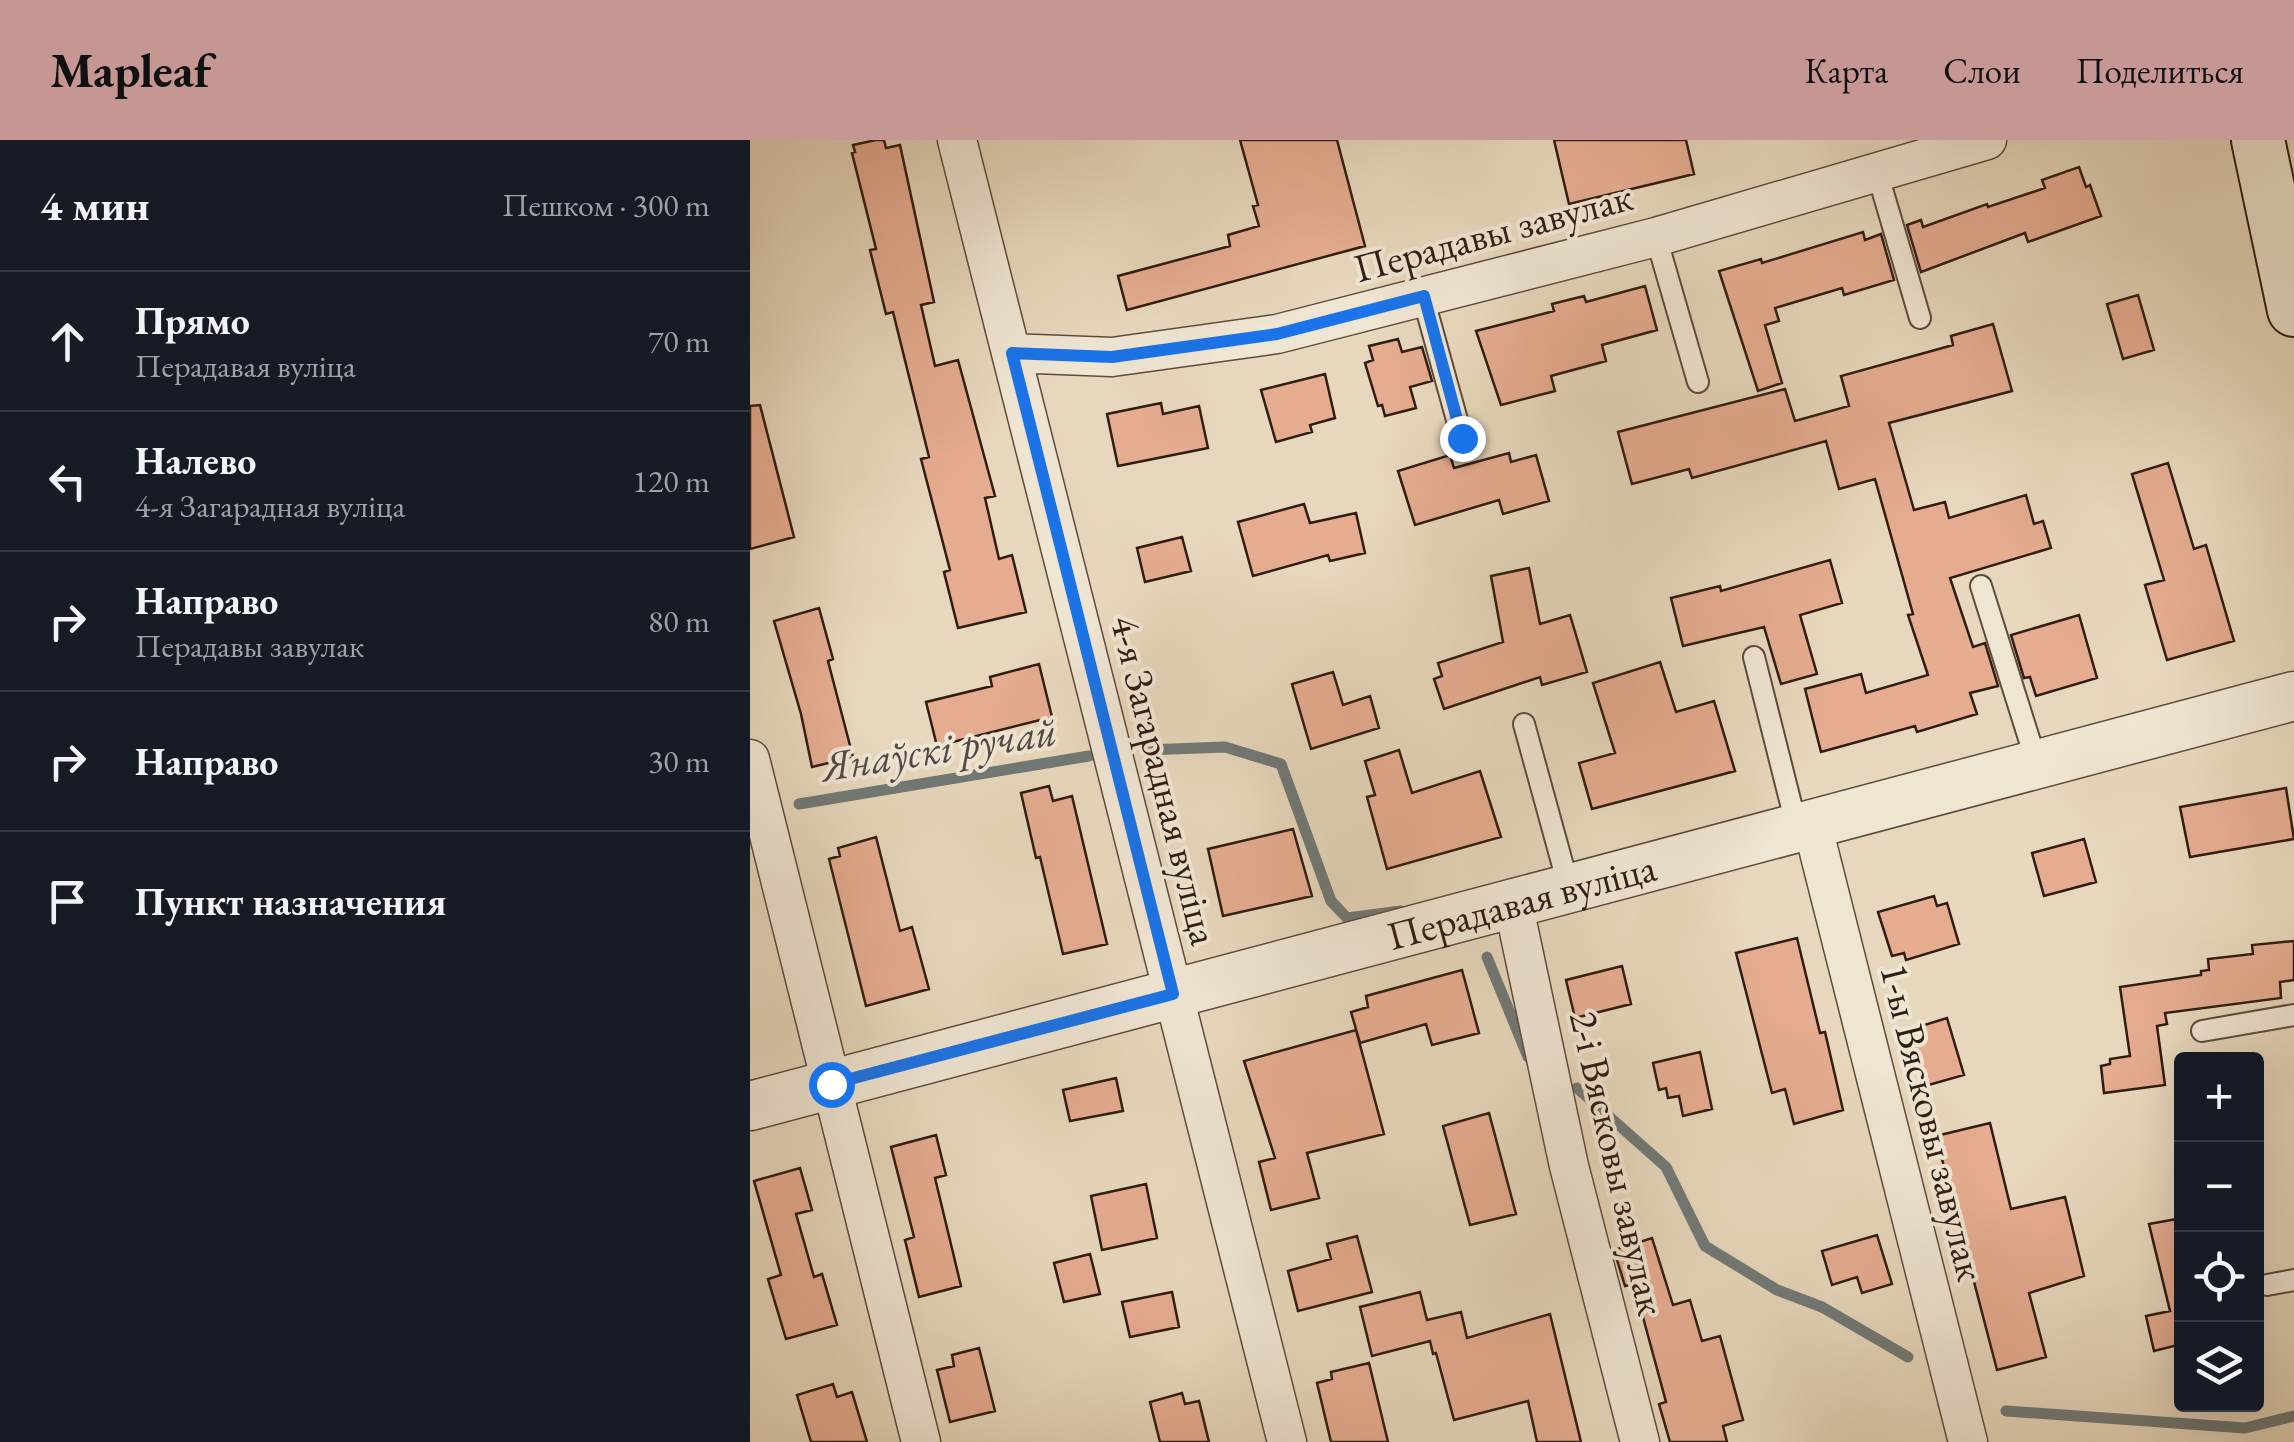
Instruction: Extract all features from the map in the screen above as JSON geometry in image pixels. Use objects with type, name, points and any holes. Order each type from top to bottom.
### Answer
[{"type":"main road","points":[[2258,140],[2294,310]]},
{"type":"street","name":"4-я Загарадная вуліца","points":[[956,140],[1287,1442]]},
{"type":"street","name":"Перадавы завулак","points":[[1012,353],[1112,357],[1277,334],[1656,236],[1987,140]]},
{"type":"street","name":"Перадавая вуліца","points":[[750,1106],[2294,696]]},
{"type":"street","points":[[750,759],[921,1442]]},
{"type":"street","name":"1-ы Вясковы завулак","points":[[1805,826],[1968,1442]]},
{"type":"street","name":"2-і Вясковы завулак","points":[[1513,904],[1569,1166],[1640,1442]]},
{"type":"lane","points":[[1877,172],[1920,318]]},
{"type":"lane","points":[[1656,236],[1698,382]]},
{"type":"lane","points":[[1424,296],[1462,438]]},
{"type":"lane","points":[[1982,586],[2037,764]]},
{"type":"lane","points":[[1754,657],[1805,826]]},
{"type":"lane","points":[[1524,724],[1569,888]]},
{"type":"lane","points":[[2202,1031],[2294,1015]]},
{"type":"lane","points":[[2267,1285],[2294,1280]]},
{"type":"building","points":[[884,140],[886,148],[900,145],[934,302],[921,305],[935,366],[958,360],[995,496],[985,498],[999,559],[1012,555],[1026,612],[958,628],[944,572],[950,570],[921,459],[929,457],[893,312],[886,314],[870,250],[876,249],[852,153],[853,145]]},
{"type":"building","points":[[1240,140],[1337,140],[1365,246],[1127,310],[1118,276],[1230,246],[1228,235],[1259,226],[1253,206],[1258,205]]},
{"type":"building","points":[[1554,140],[1686,140],[1694,174],[1569,204]]},
{"type":"building","points":[[2079,167],[2101,216],[2028,242],[2025,233],[1921,272],[1907,225],[1921,220],[1923,227],[2045,188],[2042,180]]},
{"type":"building","points":[[1863,232],[1865,240],[1881,234],[1894,280],[1844,295],[1842,288],[1775,308],[1779,321],[1765,325],[1782,383],[1758,391],[1719,271],[1761,259],[1762,263]]},
{"type":"building","points":[[1645,286],[1657,330],[1602,345],[1606,361],[1551,376],[1555,391],[1501,405],[1476,331],[1554,311],[1552,304],[1584,296],[1586,302]]},
{"type":"building","points":[[2138,295],[2154,350],[2123,359],[2107,304]]},
{"type":"building","points":[[1993,324],[2012,391],[1889,423],[1914,510],[1945,502],[1949,518],[2026,495],[2034,524],[2043,521],[2051,548],[1950,578],[1973,647],[1985,643],[1998,686],[1970,693],[1977,714],[1917,732],[1915,726],[1821,752],[1805,689],[1861,674],[1866,693],[1928,675],[1908,615],[1913,614],[1875,479],[1839,489],[1826,441],[1692,478],[1689,469],[1632,484],[1618,432],[1785,389],[1795,421],[1849,406],[1841,376],[1953,345],[1951,336]]},
{"type":"building","points":[[1398,339],[1402,352],[1422,347],[1432,381],[1410,387],[1416,408],[1385,416],[1382,405],[1378,406],[1365,363],[1373,360],[1369,346]]},
{"type":"building","points":[[1325,374],[1335,418],[1310,425],[1312,432],[1276,442],[1261,390]]},
{"type":"building","points":[[1161,403],[1163,414],[1199,406],[1208,448],[1118,466],[1107,414]]},
{"type":"building","points":[[760,405],[794,537],[750,549],[750,406]]},
{"type":"building","points":[[1509,453],[1511,462],[1536,455],[1549,501],[1503,514],[1499,500],[1415,525],[1398,471],[1450,455],[1454,468]]},
{"type":"building","points":[[2168,463],[2194,549],[2206,545],[2234,641],[2167,660],[2145,585],[2164,580],[2132,474]]},
{"type":"building","points":[[1304,504],[1310,523],[1356,513],[1365,553],[1330,561],[1328,555],[1253,576],[1238,522]]},
{"type":"building","points":[[1182,537],[1191,571],[1145,582],[1137,548]]},
{"type":"building","points":[[1830,560],[1842,603],[1800,615],[1817,674],[1781,684],[1764,627],[1683,646],[1671,598],[1720,586],[1721,591]]},
{"type":"building","points":[[1529,568],[1540,624],[1570,615],[1587,672],[1542,685],[1540,677],[1444,709],[1434,679],[1442,676],[1438,663],[1503,642],[1491,576]]},
{"type":"building","points":[[819,608],[833,659],[828,661],[853,757],[812,767],[774,621]]},
{"type":"building","points":[[2079,615],[2097,678],[2036,696],[2030,677],[2024,678],[2011,635]]},
{"type":"building","points":[[1660,662],[1676,712],[1714,701],[1735,771],[1592,809],[1579,763],[1615,753],[1593,683]]},
{"type":"building","points":[[1039,664],[1052,717],[937,746],[926,702],[992,686],[990,677]]},
{"type":"building","points":[[1333,672],[1343,705],[1370,696],[1379,728],[1311,749],[1292,684]]},
{"type":"building","points":[[1399,750],[1412,793],[1480,771],[1501,837],[1387,869],[1367,797],[1375,795],[1365,761]]},
{"type":"building","points":[[1049,786],[1053,801],[1072,796],[1107,944],[1063,954],[1021,793]]},
{"type":"building","points":[[2286,788],[2294,839],[2190,857],[2180,807]]},
{"type":"building","points":[[1293,829],[1312,896],[1223,916],[1208,849]]},
{"type":"building","points":[[876,837],[900,931],[912,927],[929,989],[866,1006],[829,859],[840,856],[838,848]]},
{"type":"building","points":[[2084,839],[2096,882],[2044,896],[2032,853]]},
{"type":"building","points":[[1934,896],[1937,906],[1947,903],[1959,944],[1906,960],[1904,953],[1892,956],[1878,912]]},
{"type":"building","points":[[1797,938],[1843,1110],[1794,1124],[1785,1089],[1772,1093],[1736,953]]},
{"type":"building","points":[[2294,941],[2294,980],[2280,982],[2281,998],[2165,1013],[2167,1024],[2157,1026],[2165,1085],[2104,1093],[2101,1066],[2110,1064],[2110,1059],[2130,1056],[2120,987],[2201,975],[2201,971],[2209,970],[2208,959],[2253,954],[2252,945]]},
{"type":"building","points":[[1622,966],[1631,1004],[1575,1018],[1566,980]]},
{"type":"building","points":[[1462,970],[1479,1033],[1432,1045],[1426,1024],[1360,1043],[1351,1012],[1368,1007],[1366,996]]},
{"type":"building","points":[[1947,1018],[1964,1075],[1925,1086],[1908,1030]]},
{"type":"building","points":[[1356,1030],[1384,1134],[1307,1153],[1319,1198],[1271,1210],[1259,1162],[1275,1158],[1244,1061]]},
{"type":"building","points":[[1700,1052],[1712,1109],[1683,1116],[1679,1096],[1668,1098],[1666,1088],[1659,1090],[1653,1063]]},
{"type":"building","points":[[1116,1078],[1123,1111],[1070,1121],[1063,1090]]},
{"type":"building","points":[[1489,1113],[1516,1214],[1470,1225],[1443,1126]]},
{"type":"building","points":[[1990,1123],[2011,1209],[2065,1197],[2084,1276],[2029,1293],[2046,1357],[1997,1370],[1936,1136]]},
{"type":"building","points":[[936,1135],[946,1175],[935,1178],[961,1286],[919,1297],[905,1240],[914,1237],[891,1147]]},
{"type":"building","points":[[800,1168],[812,1210],[796,1214],[814,1277],[822,1274],[837,1325],[786,1339],[768,1279],[781,1275],[754,1181]]},
{"type":"building","points":[[1146,1184],[1157,1238],[1102,1250],[1091,1196]]},
{"type":"building","points":[[2174,1219],[2174,1346],[2154,1351],[2146,1316],[2170,1311],[2149,1224]]},
{"type":"building","points":[[1877,1235],[1892,1284],[1862,1293],[1857,1277],[1832,1285],[1822,1251]]},
{"type":"building","points":[[1357,1236],[1372,1292],[1298,1311],[1288,1271],[1331,1259],[1327,1244]]},
{"type":"building","points":[[1652,1238],[1673,1305],[1690,1300],[1702,1341],[1720,1336],[1743,1420],[1723,1426],[1727,1442],[1670,1442],[1659,1404],[1666,1402],[1634,1284],[1625,1286],[1614,1250]]},
{"type":"building","points":[[1090,1254],[1100,1294],[1064,1302],[1054,1263]]},
{"type":"building","points":[[1172,1292],[1179,1327],[1130,1337],[1122,1302]]},
{"type":"building","points":[[1420,1292],[1427,1320],[1461,1312],[1467,1338],[1550,1314],[1581,1442],[1537,1442],[1528,1401],[1454,1420],[1430,1341],[1372,1356],[1360,1307]]},
{"type":"building","points":[[979,1348],[995,1411],[950,1422],[937,1370],[954,1366],[952,1355]]},
{"type":"building","points":[[1369,1363],[1388,1442],[1331,1442],[1317,1383],[1332,1379],[1331,1372]]},
{"type":"building","points":[[833,1384],[837,1397],[852,1392],[867,1442],[811,1442],[797,1395]]},
{"type":"building","points":[[1182,1393],[1185,1404],[1199,1401],[1209,1442],[1160,1442],[1150,1402]]},
{"type":"waterway","name":"Янаўскі ручай","points":[[1146,750],[1225,747],[1281,764],[1331,901],[1347,918],[1401,911]]},
{"type":"waterway","name":"Янаўскі ручай","points":[[799,804],[1089,756]]},
{"type":"waterway","name":"Янаўскі ручай","points":[[1487,957],[1528,1057]]},
{"type":"waterway","name":"Янаўскі ручай","points":[[1577,1088],[1666,1167],[1705,1246],[1777,1290],[1822,1307],[1908,1357]]},
{"type":"waterway","name":"Янаўскі ручай","points":[[2006,1411],[2245,1428],[2294,1416]]},
{"type":"route","points":[[831,1084],[1173,994],[1012,353],[1112,357],[1277,334],[1424,296],[1462,438]]}]
